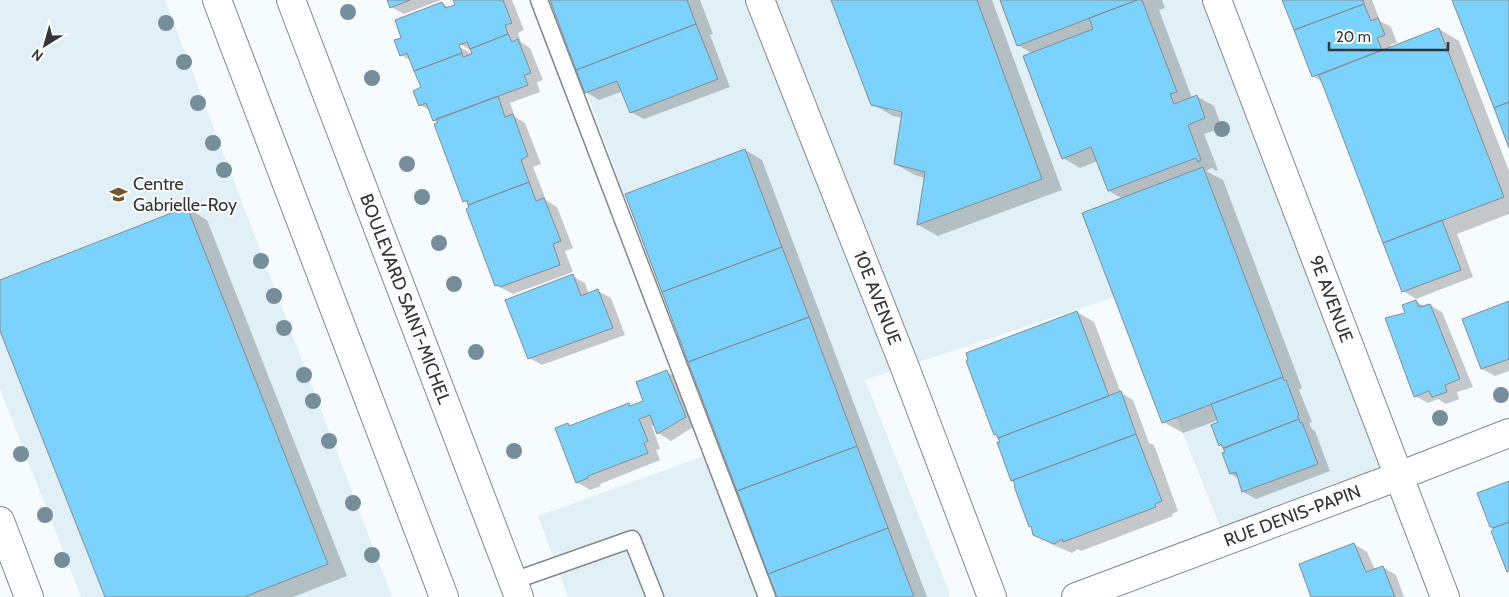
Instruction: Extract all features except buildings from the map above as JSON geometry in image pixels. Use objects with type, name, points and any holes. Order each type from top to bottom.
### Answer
[{"type":"street","points":[[217,0],[444,597]]},
{"type":"street","name":"BOULEVARD SAINT-MICHEL","points":[[290,0],[516,589]]},
{"type":"street","name":"10E AVENUE","points":[[760,0],[904,365],[992,597]]},
{"type":"street","name":"9E AVENUE","points":[[1217,0],[1445,597]]},
{"type":"street","name":"RUE DENIS-PAPIN","points":[[1076,597],[1509,433]]},
{"type":"street","points":[[0,521],[29,597]]},
{"type":"lane","points":[[539,0],[767,597]]},
{"type":"lane","points":[[516,589],[632,538],[655,597]]},
{"type":"shaded area","name":"Centre Gabrielle-Roy","points":[[0,0],[165,0],[392,597],[81,597],[0,389]]},
{"type":"shaded area","points":[[553,0],[1217,0],[1399,476],[1227,544],[1127,293],[865,380],[950,594],[948,597],[568,597],[538,516],[718,451]]},
{"type":"place","name":"Centre Gabrielle-Roy","points":[[119,194]]}]
